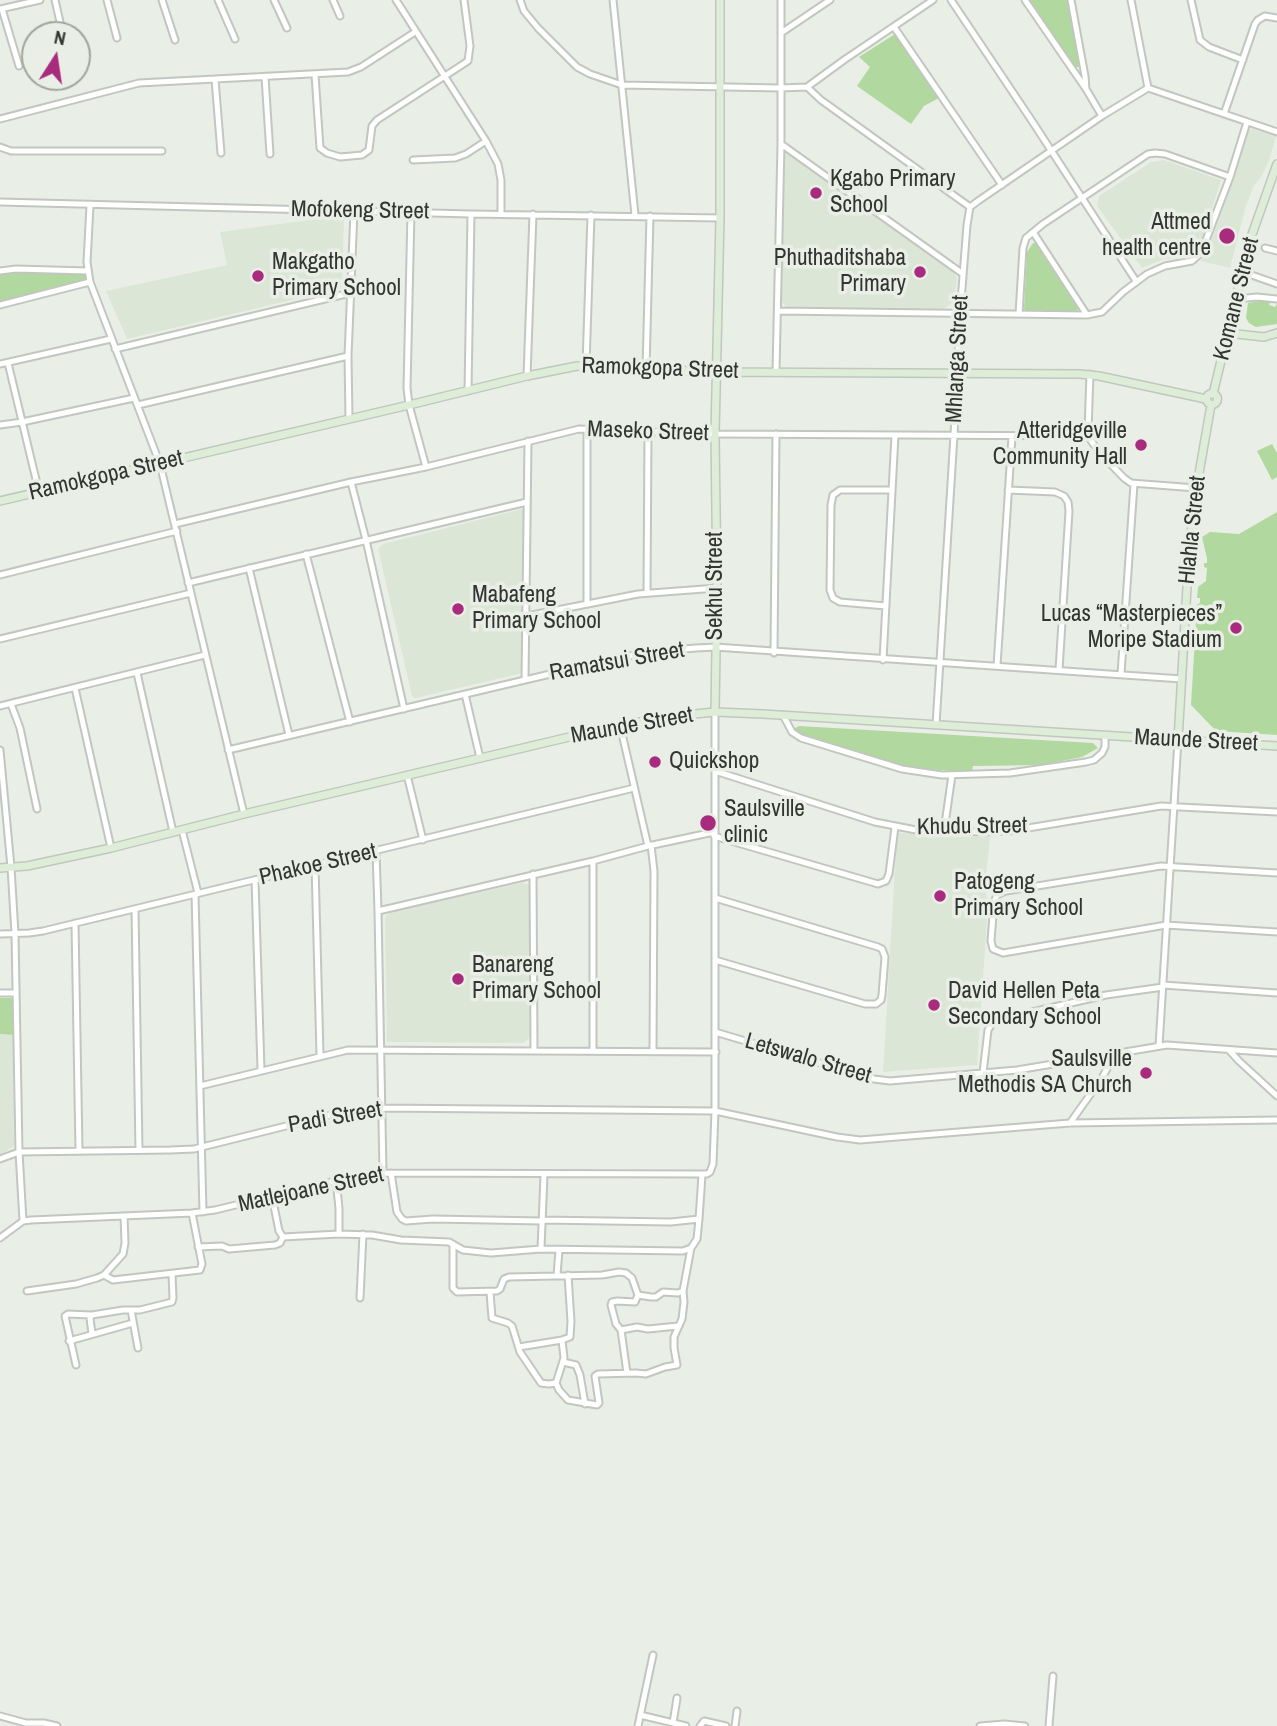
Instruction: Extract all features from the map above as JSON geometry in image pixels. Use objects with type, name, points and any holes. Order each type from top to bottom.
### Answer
[{"type":"street","points":[[19,66],[1,9],[40,0]]},
{"type":"street","points":[[55,0],[60,21]]},
{"type":"street","points":[[107,0],[117,38]]},
{"type":"street","points":[[162,0],[175,40]]},
{"type":"street","points":[[218,0],[234,40]]},
{"type":"street","points":[[274,0],[287,28]]},
{"type":"street","points":[[333,0],[340,16]]},
{"type":"street","points":[[396,0],[486,141],[500,169],[501,215]]},
{"type":"street","points":[[315,75],[320,148],[330,154],[347,157],[362,155],[369,150],[372,126],[377,120],[468,61],[470,46],[464,0]]},
{"type":"street","points":[[520,0],[524,11],[538,29],[577,67],[622,85],[780,88],[807,87],[933,0]]},
{"type":"street","points":[[613,0],[635,215]]},
{"type":"street","name":"Sekhu Street","points":[[710,1172],[713,1164],[716,1052],[715,434],[720,218],[720,0]]},
{"type":"street","points":[[776,372],[781,0]]},
{"type":"street","points":[[781,33],[830,0]]},
{"type":"street","points":[[951,0],[1136,281]]},
{"type":"street","points":[[1025,0],[1102,116]]},
{"type":"street","points":[[1072,0],[1086,89]]},
{"type":"street","points":[[1131,0],[1148,88]]},
{"type":"street","points":[[1191,0],[1200,40],[1209,47],[1243,60]]},
{"type":"street","points":[[1224,114],[1255,24],[1265,16],[1277,18]]},
{"type":"street","points":[[894,27],[1002,185]]},
{"type":"street","points":[[0,119],[139,83],[315,75],[355,70],[415,32]]},
{"type":"street","points":[[265,77],[270,154]]},
{"type":"street","points":[[215,79],[221,153]]},
{"type":"street","points":[[807,87],[821,100],[970,207],[1102,116],[1148,88]]},
{"type":"street","points":[[1148,88],[1277,132]]},
{"type":"street","points":[[778,311],[1090,315],[1102,312],[1136,281],[1165,266],[1196,258],[1206,243],[1247,122]]},
{"type":"street","points":[[414,160],[455,158],[486,141]]},
{"type":"street","points":[[780,144],[963,274]]},
{"type":"street","points":[[0,147],[11,151],[162,151]]},
{"type":"street","points":[[1019,314],[1023,248],[1026,239],[1148,154],[1166,154],[1230,177]]},
{"type":"street","name":"Komane Street","points":[[1210,399],[1250,240],[1277,164]]},
{"type":"street","name":"Mofokeng Street","points":[[0,202],[720,218]]},
{"type":"street","points":[[90,206],[90,282],[160,464],[244,814]]},
{"type":"street","name":"Mhlanga Street","points":[[936,726],[960,314],[970,207]]},
{"type":"street","points":[[349,419],[348,356],[354,211]]},
{"type":"street","points":[[411,212],[407,388],[426,467]]},
{"type":"street","points":[[468,391],[471,214]]},
{"type":"street","points":[[527,376],[533,214]]},
{"type":"street","points":[[586,365],[591,215]]},
{"type":"street","points":[[646,369],[650,216]]},
{"type":"street","points":[[1033,232],[1090,315]]},
{"type":"street","points":[[1265,248],[1277,251]]},
{"type":"street","points":[[0,271],[88,271]]},
{"type":"street","points":[[1242,272],[1277,284]]},
{"type":"street","points":[[0,305],[90,282]]},
{"type":"street","points":[[116,349],[350,293]]},
{"type":"street","points":[[1237,299],[1277,299]]},
{"type":"street","points":[[1228,333],[1264,337],[1277,332]]},
{"type":"street","points":[[0,364],[111,339]]},
{"type":"street","points":[[138,405],[348,356]]},
{"type":"street","points":[[8,363],[40,492]]},
{"type":"street","name":"Ramokgopa Street","points":[[0,501],[564,367],[586,365],[716,372],[1090,374],[1210,399]]},
{"type":"street","points":[[1090,374],[1089,436],[1099,452],[1124,478],[1134,484],[1196,488]]},
{"type":"street","points":[[0,425],[134,398]]},
{"type":"street","name":"Hlahla Street","points":[[1178,740],[1189,558],[1196,488],[1210,399]]},
{"type":"street","points":[[587,429],[587,604]]},
{"type":"street","name":"Maseko Street","points":[[0,575],[351,482],[426,467],[572,430],[715,434],[1089,436]]},
{"type":"street","points":[[647,593],[648,432]]},
{"type":"street","points":[[774,653],[776,433]]},
{"type":"street","points":[[883,660],[895,435]]},
{"type":"street","points":[[997,666],[1012,436]]},
{"type":"street","points":[[525,680],[528,441]]},
{"type":"street","points":[[351,482],[404,709]]},
{"type":"street","points":[[1121,674],[1134,484]]},
{"type":"street","points":[[886,606],[840,601],[831,594],[831,505],[833,495],[840,490],[892,489]]},
{"type":"street","points":[[1008,490],[1055,492],[1064,496],[1068,502],[1059,670]]},
{"type":"street","points":[[188,583],[527,502]]},
{"type":"street","points":[[306,554],[350,722]]},
{"type":"street","points":[[249,568],[289,735]]},
{"type":"street","points":[[527,616],[647,593],[717,588]]},
{"type":"street","points":[[0,639],[191,593]]},
{"type":"street","name":"Ramatsui Street","points":[[228,750],[632,655],[696,648],[1182,679]]},
{"type":"street","points":[[0,706],[205,654]]},
{"type":"street","points":[[137,673],[173,832]]},
{"type":"street","points":[[75,688],[111,848]]},
{"type":"street","points":[[465,694],[480,758]]},
{"type":"street","points":[[11,704],[20,727],[37,809]]},
{"type":"street","name":"Maunde Street","points":[[0,868],[111,848],[620,725],[715,712],[1277,746]]},
{"type":"street","points":[[783,715],[792,732],[801,738],[902,769],[928,774],[1010,773],[1086,762],[1094,760],[1102,753],[1105,736]]},
{"type":"street","points":[[620,725],[654,871],[653,1051]]},
{"type":"street","points":[[1159,1046],[1178,740]]},
{"type":"street","points":[[0,750],[15,934],[23,1222]]},
{"type":"street","name":"Khudu Street","points":[[715,771],[895,827],[916,830],[1010,831],[1145,808],[1174,806],[1277,812]]},
{"type":"street","points":[[407,775],[423,840]]},
{"type":"street","points":[[944,831],[952,775]]},
{"type":"street","name":"Phakoe Street","points":[[0,934],[29,933],[75,923],[634,788]]},
{"type":"street","points":[[378,911],[649,846],[714,834],[878,884],[886,881],[890,874],[895,827]]},
{"type":"street","points":[[182,830],[197,894],[203,1212]]},
{"type":"street","points":[[376,851],[383,1173]]},
{"type":"street","points":[[593,861],[593,1050]]},
{"type":"street","points":[[315,865],[320,1055]]},
{"type":"street","points":[[1277,873],[1152,867],[1001,893],[994,902],[992,945],[996,951],[1003,953],[1166,925],[1277,932]]},
{"type":"street","points":[[533,874],[534,1050]]},
{"type":"street","points":[[255,880],[261,1070]]},
{"type":"street","points":[[715,898],[882,949],[885,957],[882,995],[879,1003],[865,1004],[715,960]]},
{"type":"street","points":[[135,909],[139,1150]]},
{"type":"street","points":[[75,923],[79,1151]]},
{"type":"street","points":[[983,1073],[988,1030],[997,1020],[1163,986],[1277,993]]},
{"type":"street","points":[[0,993],[16,993]]},
{"type":"street","name":"Letswalo Street","points":[[715,1032],[882,1080],[1017,1070],[1159,1046],[1277,1053]]},
{"type":"street","points":[[200,1086],[348,1050],[716,1052]]},
{"type":"street","points":[[1229,1050],[1277,1096]]},
{"type":"street","points":[[1070,1124],[1115,1054]]},
{"type":"street","name":"Padi Street","points":[[0,1159],[19,1152],[183,1150],[338,1113],[381,1108],[715,1111],[860,1140],[1070,1124],[1277,1120]]},
{"type":"street","name":"Matlejoane Street","points":[[0,1238],[23,1222],[39,1218],[203,1212],[336,1181],[383,1173],[702,1175],[710,1172]]},
{"type":"street","points":[[391,1173],[397,1212],[406,1221],[433,1219],[671,1222],[699,1219]]},
{"type":"street","points":[[541,1249],[544,1175]]},
{"type":"street","points":[[580,1375],[646,1374],[677,1365],[674,1334],[683,1312],[683,1291],[691,1248],[696,1239],[702,1175]]},
{"type":"street","points":[[336,1181],[339,1234]]},
{"type":"street","points":[[272,1196],[279,1231],[283,1237]]},
{"type":"street","points":[[104,1275],[113,1280],[200,1270],[202,1264],[192,1213]]},
{"type":"street","points":[[27,1291],[76,1283],[104,1275],[123,1254],[124,1216]]},
{"type":"street","points":[[283,1237],[363,1234],[401,1240],[449,1242],[463,1250],[505,1253],[541,1249],[683,1251],[691,1248]]},
{"type":"street","points":[[360,1298],[363,1234]]},
{"type":"street","points":[[198,1247],[223,1246],[230,1250],[275,1245],[280,1243],[283,1237]]},
{"type":"street","points":[[453,1244],[454,1290],[459,1293],[499,1290],[506,1278],[622,1272],[630,1276],[638,1295],[635,1302],[617,1301],[611,1304],[616,1324],[621,1330],[627,1373]]},
{"type":"street","points":[[557,1275],[559,1250]]},
{"type":"street","points":[[76,1365],[65,1315],[140,1310],[172,1303],[172,1274]]},
{"type":"street","points":[[519,1348],[568,1339],[571,1334],[568,1275]]},
{"type":"street","points":[[638,1295],[654,1297],[663,1292],[683,1291]]},
{"type":"street","points":[[490,1292],[491,1317],[510,1324],[523,1358],[541,1383],[556,1383]]},
{"type":"street","points":[[131,1310],[138,1348]]},
{"type":"street","points":[[91,1315],[92,1334]]},
{"type":"street","points":[[69,1341],[133,1323]]},
{"type":"street","points":[[621,1330],[678,1326]]},
{"type":"street","points":[[562,1340],[563,1362],[556,1383],[568,1400],[585,1404],[599,1403],[595,1376]]},
{"type":"street","points":[[563,1362],[576,1365],[585,1404]]},
{"type":"street","points":[[638,1726],[653,1655]]},
{"type":"street","points":[[1049,1726],[1053,1676]]},
{"type":"street","points":[[672,1724],[677,1698]]},
{"type":"street","points":[[735,1726],[737,1711]]},
{"type":"street","points":[[640,1715],[686,1726]]},
{"type":"street","points":[[0,1716],[12,1721],[57,1726]]},
{"type":"street","points":[[701,1726],[704,1721],[726,1726]]},
{"type":"street","points":[[980,1726],[1025,1726]]},
{"type":"shaded area","points":[[1248,128],[1276,136],[1269,161],[1254,185],[1246,206],[1230,268],[1201,261]]},
{"type":"shaded area","name":"Kgabo Primary School","points":[[789,149],[949,266],[957,278],[954,301],[944,309],[786,307],[781,301],[783,153]]},
{"type":"shaded area","points":[[1164,160],[1221,180],[1200,248],[1187,258],[1164,259],[1142,268],[1097,206],[1099,196],[1151,162]]},
{"type":"shaded area","name":"Makgatho Primary School","points":[[339,216],[344,219],[342,288],[127,339],[106,291],[227,265],[220,232]]},
{"type":"shaded area","name":"Mabafeng Primary School","points":[[526,508],[523,669],[519,674],[415,698],[412,696],[378,549],[383,544]]},
{"type":"shaded area","points":[[897,833],[990,837],[985,887],[988,905],[977,1065],[883,1072]]},
{"type":"shaded area","name":"Banareng Primary School","points":[[522,883],[530,885],[531,890],[530,1038],[523,1043],[387,1042],[386,916],[391,912]]},
{"type":"shaded area","points":[[0,1034],[13,1035],[14,1146],[0,1155]]},
{"type":"green space","points":[[1028,0],[1068,0],[1081,67],[1074,67]]},
{"type":"green space","points":[[895,34],[939,98],[924,106],[911,124],[857,86],[870,67],[859,57]]},
{"type":"green space","points":[[1033,243],[1037,243],[1079,308],[1074,313],[1032,312],[1024,309],[1027,252]]},
{"type":"green space","points":[[9,271],[78,273],[89,278],[84,282],[0,303],[0,275]]},
{"type":"green space","points":[[1266,300],[1270,302],[1269,305],[1275,307],[1277,304],[1277,324],[1256,327],[1246,318],[1248,303]]},
{"type":"green space","points":[[1272,444],[1277,453],[1277,477],[1272,480],[1257,451]]},
{"type":"green space","name":"Lucas “Masterpieces” Moripe Stadium","points":[[1277,512],[1277,735],[1216,731],[1191,705],[1197,604],[1200,602],[1200,598],[1197,598],[1198,587],[1206,581],[1207,568],[1204,567],[1207,558],[1202,537],[1210,532],[1239,534]]},
{"type":"green space","points":[[799,726],[1093,743],[1098,748],[1082,757],[1041,765],[973,766],[972,772],[923,769],[908,767],[798,734],[795,728]]},
{"type":"green space","points":[[0,998],[13,998],[13,1035],[0,1034]]},
{"type":"place","name":"Kgabo Primary School","points":[[816,193]]},
{"type":"place","name":"Attmed health centre","points":[[1227,236]]},
{"type":"place","name":"Phuthaditshaba Primary","points":[[920,272]]},
{"type":"place","name":"Makgatho Primary School","points":[[258,276]]},
{"type":"place","name":"Atteridgeville Community Hall","points":[[1141,445]]},
{"type":"place","name":"Mabafeng Primary School","points":[[458,609]]},
{"type":"place","name":"Lucas “Masterpieces” Moripe Stadium","points":[[1236,628]]},
{"type":"place","name":"Quickshop","points":[[655,762]]},
{"type":"place","name":"Saulsville clinic","points":[[708,823]]},
{"type":"place","name":"Patogeng Primary School","points":[[940,896]]},
{"type":"place","name":"Banareng Primary School","points":[[458,979]]},
{"type":"place","name":"David Hellen Peta Secondary School","points":[[934,1005]]},
{"type":"place","name":"Saulsville Methodis SA Church","points":[[1146,1073]]}]
